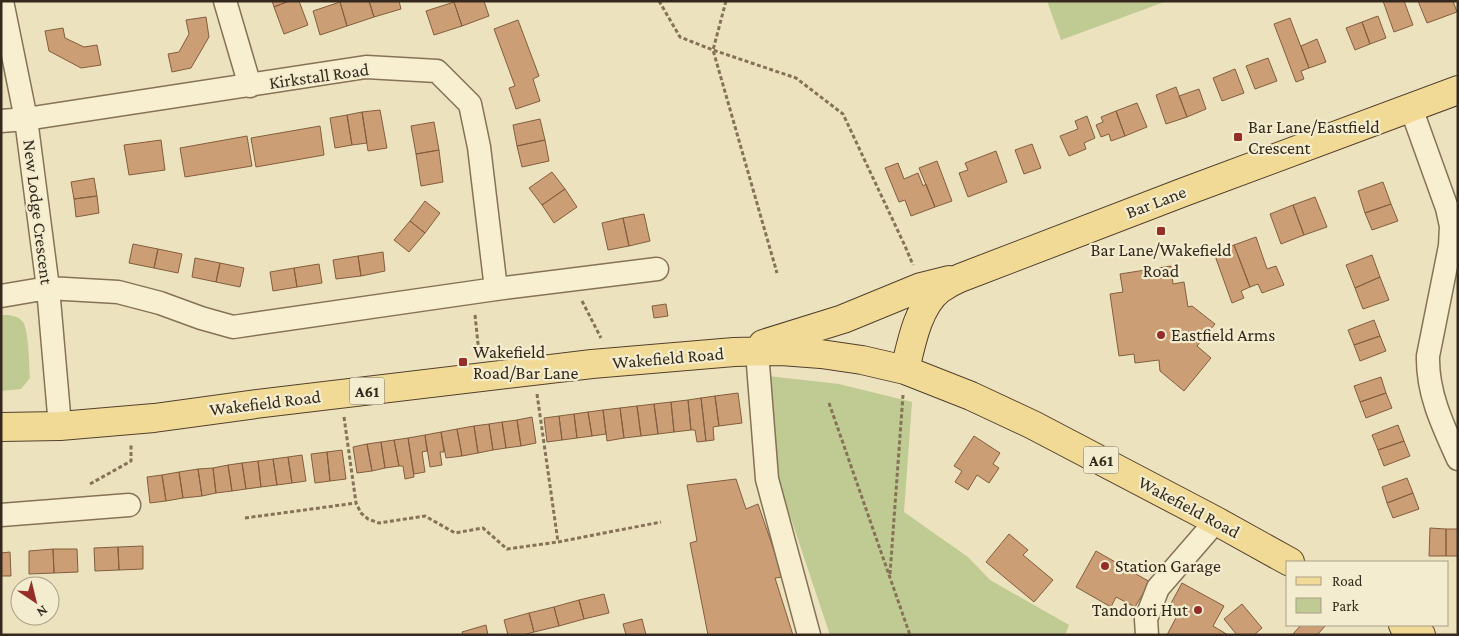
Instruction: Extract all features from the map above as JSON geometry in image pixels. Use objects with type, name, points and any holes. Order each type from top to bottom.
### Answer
[{"type":"main road","name":"Bar Lane","points":[[905,370],[912,338],[927,303],[939,290],[960,278],[1458,90]]},
{"type":"main road","points":[[745,352],[836,321],[921,287],[960,278]]},
{"type":"main road","name":"Wakefield Road","points":[[1,427],[60,426],[131,420],[614,362],[745,352],[781,351],[821,354],[862,360],[905,370],[971,396],[1033,425],[1288,561]]},
{"type":"main road","points":[[1405,626],[1421,635]]},
{"type":"street","name":"New Lodge Crescent","points":[[2,1],[26,119],[48,288],[60,426]]},
{"type":"street","points":[[225,1],[250,86]]},
{"type":"street","name":"Kirkstall Road","points":[[1,121],[250,86],[366,67],[437,71],[470,104],[479,147],[496,288]]},
{"type":"street","points":[[1411,108],[1447,208],[1451,226],[1450,246],[1428,356],[1427,373],[1432,394],[1458,459]]},
{"type":"street","points":[[1,296],[48,288],[118,292],[160,303],[233,327],[496,288],[657,269]]},
{"type":"street","points":[[745,352],[767,479],[809,635]]},
{"type":"street","points":[[1,515],[129,505]]},
{"type":"street","points":[[1147,635],[1146,619],[1158,588],[1216,521]]},
{"type":"path","points":[[659,1],[680,36],[713,50],[796,78],[843,114],[905,246],[921,287]]},
{"type":"path","points":[[726,1],[713,50],[777,273]]},
{"type":"path","points":[[571,280],[614,362]]},
{"type":"path","points":[[472,292],[481,377]]},
{"type":"path","points":[[890,577],[905,370]]},
{"type":"path","points":[[533,371],[558,542]]},
{"type":"path","points":[[341,394],[356,503],[361,513],[368,519],[378,523],[425,516],[455,533],[483,528],[507,549],[558,542],[661,522]]},
{"type":"path","points":[[829,403],[910,635]]},
{"type":"path","points":[[57,511],[76,492],[131,461],[131,420]]},
{"type":"path","points":[[245,518],[356,503]]},
{"type":"green space","points":[[1047,1],[1167,1],[1061,40]]},
{"type":"green space","points":[[1,315],[19,318],[25,326],[28,341],[30,378],[21,389],[1,391]]},
{"type":"green space","points":[[768,376],[839,384],[912,402],[904,512],[968,557],[990,580],[1069,625],[1065,635],[830,635],[774,468]]},
{"type":"building","points":[[272,1],[289,1],[274,7]]},
{"type":"building","points":[[289,1],[299,1],[308,25],[284,34],[274,7]]},
{"type":"building","points":[[369,1],[374,17],[347,26],[340,2]]},
{"type":"building","points":[[369,1],[399,1],[401,9],[374,17]]},
{"type":"building","points":[[455,1],[484,1],[489,16],[462,26]]},
{"type":"building","points":[[1383,1],[1404,1],[1413,25],[1394,32]]},
{"type":"building","points":[[1418,1],[1453,1],[1457,12],[1427,23]]},
{"type":"building","points":[[340,2],[347,26],[320,35],[313,11]]},
{"type":"building","points":[[454,2],[462,26],[434,35],[426,11]]},
{"type":"building","points":[[1378,16],[1386,38],[1370,44],[1362,22]]},
{"type":"building","points":[[206,17],[209,37],[191,68],[172,72],[168,54],[179,52],[189,34],[186,20]]},
{"type":"building","points":[[1290,18],[1309,68],[1301,71],[1304,79],[1296,82],[1274,24]]},
{"type":"building","points":[[518,20],[539,76],[533,79],[540,101],[516,109],[509,88],[515,86],[494,29]]},
{"type":"building","points":[[1362,22],[1370,44],[1355,50],[1346,28]]},
{"type":"building","points":[[63,28],[65,38],[84,47],[97,45],[101,65],[81,68],[49,51],[45,31]]},
{"type":"building","points":[[1317,39],[1326,62],[1309,68],[1301,46]]},
{"type":"building","points":[[1268,58],[1277,81],[1255,89],[1246,66]]},
{"type":"building","points":[[1235,69],[1244,93],[1222,101],[1213,78]]},
{"type":"building","points":[[1176,87],[1187,117],[1166,124],[1156,95]]},
{"type":"building","points":[[1199,89],[1206,109],[1187,117],[1179,96]]},
{"type":"building","points":[[1137,103],[1147,127],[1125,136],[1116,111]]},
{"type":"building","points":[[380,110],[387,148],[368,151],[362,112]]},
{"type":"building","points":[[1116,111],[1125,136],[1111,141],[1109,134],[1101,137],[1096,125],[1103,122],[1101,117]]},
{"type":"building","points":[[362,112],[367,143],[352,145],[347,115]]},
{"type":"building","points":[[347,115],[352,145],[335,148],[330,118]]},
{"type":"building","points":[[1087,116],[1095,138],[1084,143],[1086,149],[1069,156],[1060,136],[1078,129],[1075,121]]},
{"type":"building","points":[[540,119],[545,140],[517,146],[513,125]]},
{"type":"building","points":[[434,122],[439,150],[416,154],[411,126]]},
{"type":"building","points":[[320,126],[324,155],[256,167],[251,138]]},
{"type":"building","points":[[247,136],[252,166],[185,177],[180,148]]},
{"type":"building","points":[[161,140],[165,170],[129,175],[124,145]]},
{"type":"building","points":[[545,140],[549,161],[522,167],[517,146]]},
{"type":"building","points":[[1032,144],[1041,168],[1024,174],[1015,150]]},
{"type":"building","points":[[439,150],[443,182],[421,186],[416,154]]},
{"type":"building","points":[[996,151],[1007,182],[968,197],[959,173],[968,170],[965,163]]},
{"type":"building","points":[[937,161],[952,201],[935,207],[919,168]]},
{"type":"building","points":[[898,163],[904,179],[918,173],[923,186],[926,184],[935,207],[911,216],[905,200],[899,202],[885,168]]},
{"type":"building","points":[[552,172],[565,189],[542,205],[529,188]]},
{"type":"building","points":[[94,178],[97,196],[74,199],[71,182]]},
{"type":"building","points":[[1383,182],[1391,204],[1365,213],[1358,191]]},
{"type":"building","points":[[565,189],[577,207],[554,223],[542,205]]},
{"type":"building","points":[[97,196],[99,213],[76,217],[74,199]]},
{"type":"building","points":[[1315,197],[1327,227],[1304,235],[1293,205]]},
{"type":"building","points":[[425,201],[440,213],[425,233],[410,221]]},
{"type":"building","points":[[1391,204],[1398,221],[1372,230],[1365,213]]},
{"type":"building","points":[[1293,205],[1304,235],[1281,244],[1270,214]]},
{"type":"building","points":[[644,214],[650,241],[629,246],[623,218]]},
{"type":"building","points":[[623,218],[629,246],[608,250],[602,223]]},
{"type":"building","points":[[410,221],[425,233],[409,252],[394,240]]},
{"type":"building","points":[[1256,237],[1267,269],[1276,266],[1284,285],[1262,293],[1258,284],[1250,287],[1234,245]]},
{"type":"building","points":[[133,244],[158,249],[154,268],[129,263]]},
{"type":"building","points":[[1234,245],[1250,287],[1241,291],[1244,298],[1232,303],[1214,253]]},
{"type":"building","points":[[158,249],[182,254],[178,273],[154,268]]},
{"type":"building","points":[[383,252],[385,271],[361,276],[358,256]]},
{"type":"building","points":[[1372,255],[1380,277],[1355,288],[1346,265]]},
{"type":"building","points":[[358,256],[361,276],[336,279],[333,260]]},
{"type":"building","points":[[195,258],[220,263],[216,282],[192,277]]},
{"type":"building","points":[[220,263],[244,268],[240,287],[216,282]]},
{"type":"building","points":[[319,264],[322,283],[297,287],[294,268]]},
{"type":"building","name":"Eastfield Arms","points":[[1171,266],[1173,284],[1184,282],[1188,307],[1192,306],[1215,324],[1197,346],[1211,358],[1184,391],[1160,371],[1159,360],[1135,363],[1134,354],[1119,356],[1110,294],[1123,292],[1120,274]]},
{"type":"building","points":[[294,268],[297,287],[273,291],[270,272]]},
{"type":"building","points":[[1380,277],[1389,300],[1363,309],[1355,288]]},
{"type":"building","points":[[666,304],[668,316],[654,318],[652,306]]},
{"type":"building","points":[[1374,320],[1380,336],[1354,345],[1348,330]]},
{"type":"building","points":[[1380,336],[1386,351],[1360,361],[1354,345]]},
{"type":"building","points":[[1381,377],[1386,393],[1360,402],[1354,386]]},
{"type":"building","points":[[738,393],[742,423],[719,426],[715,396]]},
{"type":"building","points":[[1386,393],[1392,408],[1366,418],[1360,402]]},
{"type":"building","points":[[715,396],[719,426],[713,427],[714,440],[706,441],[701,398]]},
{"type":"building","points":[[701,398],[706,441],[697,442],[695,430],[691,430],[688,400]]},
{"type":"building","points":[[688,400],[691,430],[674,432],[671,402]]},
{"type":"building","points":[[671,402],[674,432],[658,434],[654,404]]},
{"type":"building","points":[[654,404],[658,434],[641,436],[637,406]]},
{"type":"building","points":[[637,406],[641,436],[624,438],[620,408]]},
{"type":"building","points":[[620,408],[624,438],[607,441],[603,410]]},
{"type":"building","points":[[603,410],[606,434],[592,436],[588,412]]},
{"type":"building","points":[[588,412],[592,436],[577,438],[574,414]]},
{"type":"building","points":[[574,414],[577,438],[562,440],[559,416]]},
{"type":"building","points":[[559,416],[562,440],[547,442],[544,418]]},
{"type":"building","points":[[532,417],[536,443],[521,446],[517,420]]},
{"type":"building","points":[[517,420],[521,446],[506,448],[502,422]]},
{"type":"building","points":[[502,422],[506,448],[493,450],[489,424]]},
{"type":"building","points":[[489,424],[493,450],[478,453],[474,426]]},
{"type":"building","points":[[1398,425],[1404,441],[1378,450],[1372,435]]},
{"type":"building","points":[[474,426],[478,453],[462,456],[457,429]]},
{"type":"building","points":[[457,429],[462,456],[446,458],[441,432]]},
{"type":"building","points":[[441,432],[444,452],[440,452],[442,465],[430,467],[425,435]]},
{"type":"building","points":[[425,435],[427,451],[422,452],[425,472],[414,474],[408,438]]},
{"type":"building","points":[[974,436],[1000,453],[993,464],[999,468],[989,483],[977,475],[968,490],[955,482],[962,471],[954,466]]},
{"type":"building","points":[[408,438],[414,477],[405,479],[403,466],[399,466],[394,440]]},
{"type":"building","points":[[394,440],[399,466],[385,468],[381,442]]},
{"type":"building","points":[[1404,441],[1410,456],[1384,466],[1378,450]]},
{"type":"building","points":[[381,442],[385,468],[372,471],[367,444]]},
{"type":"building","points":[[367,444],[372,471],[357,473],[353,447]]},
{"type":"building","points":[[342,450],[346,479],[330,481],[327,452]]},
{"type":"building","points":[[327,452],[330,481],[315,483],[311,454]]},
{"type":"building","points":[[302,455],[306,481],[292,483],[288,457]]},
{"type":"building","points":[[288,457],[292,483],[277,485],[273,459]]},
{"type":"building","points":[[273,459],[277,485],[261,487],[258,461]]},
{"type":"building","points":[[258,461],[261,487],[246,489],[242,463]]},
{"type":"building","points":[[242,463],[246,489],[232,491],[228,465]]},
{"type":"building","points":[[228,465],[232,491],[216,493],[213,468]]},
{"type":"building","points":[[213,468],[216,493],[202,496],[198,469]]},
{"type":"building","points":[[198,469],[202,496],[183,498],[179,472]]},
{"type":"building","points":[[179,472],[183,498],[166,501],[162,475]]},
{"type":"building","points":[[162,475],[166,501],[150,503],[147,477]]},
{"type":"building","points":[[1407,478],[1413,493],[1387,503],[1382,487]]},
{"type":"building","points":[[736,479],[746,509],[758,504],[783,577],[775,578],[793,635],[708,635],[690,543],[697,541],[687,485]]},
{"type":"building","points":[[1413,493],[1419,509],[1393,518],[1387,503]]},
{"type":"building","points":[[1430,528],[1446,529],[1446,556],[1429,556]]},
{"type":"building","points":[[1446,529],[1458,529],[1458,556],[1446,556]]},
{"type":"building","points":[[1009,534],[1028,550],[1023,555],[1053,580],[1034,602],[986,562]]},
{"type":"building","points":[[143,546],[143,569],[119,570],[118,547]]},
{"type":"building","points":[[118,547],[119,570],[95,571],[94,548]]},
{"type":"building","points":[[53,549],[54,573],[29,574],[29,551]]},
{"type":"building","points":[[53,549],[77,549],[78,572],[54,573]]},
{"type":"building","name":"Station Garage","points":[[1096,551],[1150,582],[1135,607],[1116,597],[1111,607],[1076,587]]},
{"type":"building","points":[[10,552],[11,576],[1,576],[1,553]]},
{"type":"building","name":"Tandoori Hut","points":[[1182,583],[1224,606],[1213,626],[1228,635],[1167,635],[1179,612],[1169,607]]},
{"type":"building","points":[[604,594],[609,613],[584,619],[579,600]]},
{"type":"building","points":[[579,600],[584,619],[559,626],[554,607]]},
{"type":"building","points":[[1242,604],[1262,628],[1254,635],[1237,635],[1224,619]]},
{"type":"building","points":[[554,607],[559,626],[534,632],[529,613]]},
{"type":"building","points":[[529,613],[534,632],[523,635],[508,635],[504,620]]},
{"type":"building","points":[[642,619],[646,635],[626,635],[623,624]]},
{"type":"building","points":[[486,625],[488,635],[463,635],[462,632]]},
{"type":"building","points":[[1300,626],[1325,626],[1317,635],[1292,635]]},
{"type":"place","name":"Bar Lane/Eastfield Crescent","points":[[1238,137]]},
{"type":"place","name":"Bar Lane/Wakefield Road","points":[[1161,231]]},
{"type":"place","name":"Eastfield Arms","points":[[1161,335]]},
{"type":"place","name":"Wakefield Road/Bar Lane","points":[[463,362]]},
{"type":"place","name":"Station Garage","points":[[1105,566]]},
{"type":"place","name":"Tandoori Hut","points":[[1198,610]]}]
